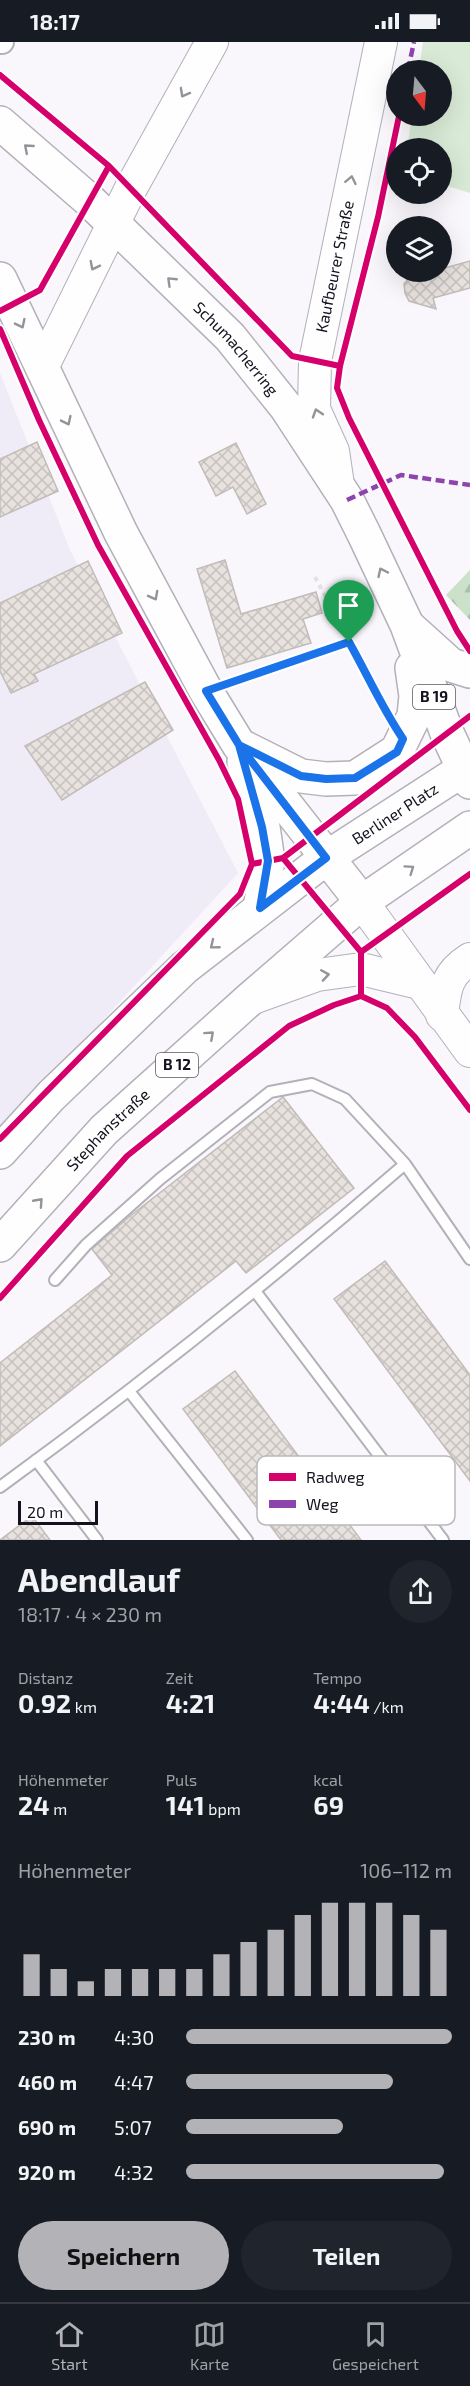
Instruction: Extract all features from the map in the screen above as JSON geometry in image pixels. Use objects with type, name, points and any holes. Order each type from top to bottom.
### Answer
[{"type":"main road","name":"Schumacherring","points":[[0,123],[114,225],[230,338],[286,407],[339,489],[364,534],[407,625]]},
{"type":"main road","points":[[0,279],[121,533],[206,691],[239,745],[362,902]]},
{"type":"main road","points":[[239,745],[301,776],[326,779],[355,778],[397,752],[414,716],[416,696],[407,625]]},
{"type":"main road","points":[[407,625],[451,665],[470,671]]},
{"type":"main road","name":"Berliner Platz","points":[[260,908],[326,858],[468,772],[447,733],[407,625]]},
{"type":"main road","points":[[0,1152],[51,1096],[184,968],[260,908],[268,861],[262,827],[239,745]]},
{"type":"main road","name":"B 12","points":[[250,999],[362,902],[470,828]]},
{"type":"main road","name":"Stephanstraße","points":[[0,1245],[104,1130],[250,999]]},
{"type":"street","points":[[42,368],[131,188],[212,42]]},
{"type":"street","name":"Kaufbeurer Straße","points":[[339,489],[333,451],[314,409],[315,361],[381,42]]},
{"type":"street","points":[[362,902],[470,1051]]},
{"type":"street","points":[[442,1015],[445,989],[456,967],[470,959]]},
{"type":"street","points":[[250,999],[317,975],[361,969],[419,983]]},
{"type":"lane","points":[[55,1280],[86,1245],[160,1179],[270,1092],[312,1084],[345,1099],[405,1164],[470,1259]]},
{"type":"lane","points":[[0,1486],[129,1391],[255,1291],[405,1164]]},
{"type":"lane","points":[[255,1291],[380,1456]]},
{"type":"lane","points":[[129,1391],[247,1540]]},
{"type":"lane","points":[[36,1460],[97,1540]]},
{"type":"lane","points":[[432,1525],[443,1540]]},
{"type":"path","points":[[315,577],[373,683],[391,721],[403,739]]},
{"type":"path","points":[[206,691],[349,642]]},
{"type":"shaded area","points":[[0,373],[70,550],[238,873],[0,1132]]},
{"type":"green space","points":[[423,42],[470,42],[470,193],[452,187],[452,138],[409,138],[410,126],[452,126],[452,60],[420,60]]},
{"type":"green space","points":[[470,570],[470,620],[446,595]]},
{"type":"building","points":[[470,261],[470,288],[433,298],[436,309],[409,301],[405,293],[406,282],[452,282],[452,266]]},
{"type":"building","points":[[37,442],[58,491],[0,517],[0,459]]},
{"type":"building","points":[[236,443],[266,504],[247,514],[233,487],[216,496],[199,462]]},
{"type":"building","points":[[225,560],[241,614],[316,592],[322,613],[303,619],[311,643],[227,668],[197,569]]},
{"type":"building","points":[[88,561],[122,633],[34,674],[38,681],[11,693],[0,671],[0,603]]},
{"type":"building","points":[[145,682],[173,730],[62,800],[25,746]]},
{"type":"building","points":[[283,1097],[354,1188],[246,1273],[236,1261],[0,1446],[0,1363],[112,1275],[92,1249],[130,1216]]},
{"type":"building","points":[[385,1261],[470,1375],[470,1481],[455,1461],[455,1456],[451,1456],[334,1299]]},
{"type":"building","points":[[235,1371],[298,1456],[257,1456],[257,1508],[183,1409]]},
{"type":"building","points":[[32,1516],[50,1540],[0,1540]]},
{"type":"building","points":[[270,1525],[350,1525],[361,1540],[281,1540]]},
{"type":"marked path","points":[[410,60],[414,42]]},
{"type":"marked path","points":[[347,500],[401,475],[470,485]]},
{"type":"cycle path","points":[[0,75],[109,166],[292,356],[340,366],[337,388],[349,418],[457,631],[470,651]]},
{"type":"cycle path","points":[[340,366],[378,217],[397,126]]},
{"type":"cycle path","points":[[0,311],[40,290],[109,166]]},
{"type":"cycle path","points":[[0,329],[39,420],[98,545],[219,760],[238,799],[252,864],[240,894],[0,1139]]},
{"type":"cycle path","points":[[252,864],[283,858],[470,716]]},
{"type":"cycle path","points":[[0,1298],[127,1156],[289,1026],[334,1005],[361,996],[361,952],[283,858]]},
{"type":"cycle path","points":[[361,952],[470,874]]},
{"type":"cycle path","points":[[361,996],[387,1008],[415,1037],[470,1110]]},
{"type":"route","points":[[349,642],[206,691],[239,745],[326,858],[260,908],[268,861],[262,827],[239,745],[301,776],[326,779],[355,778],[397,752],[403,739],[349,642]]}]
